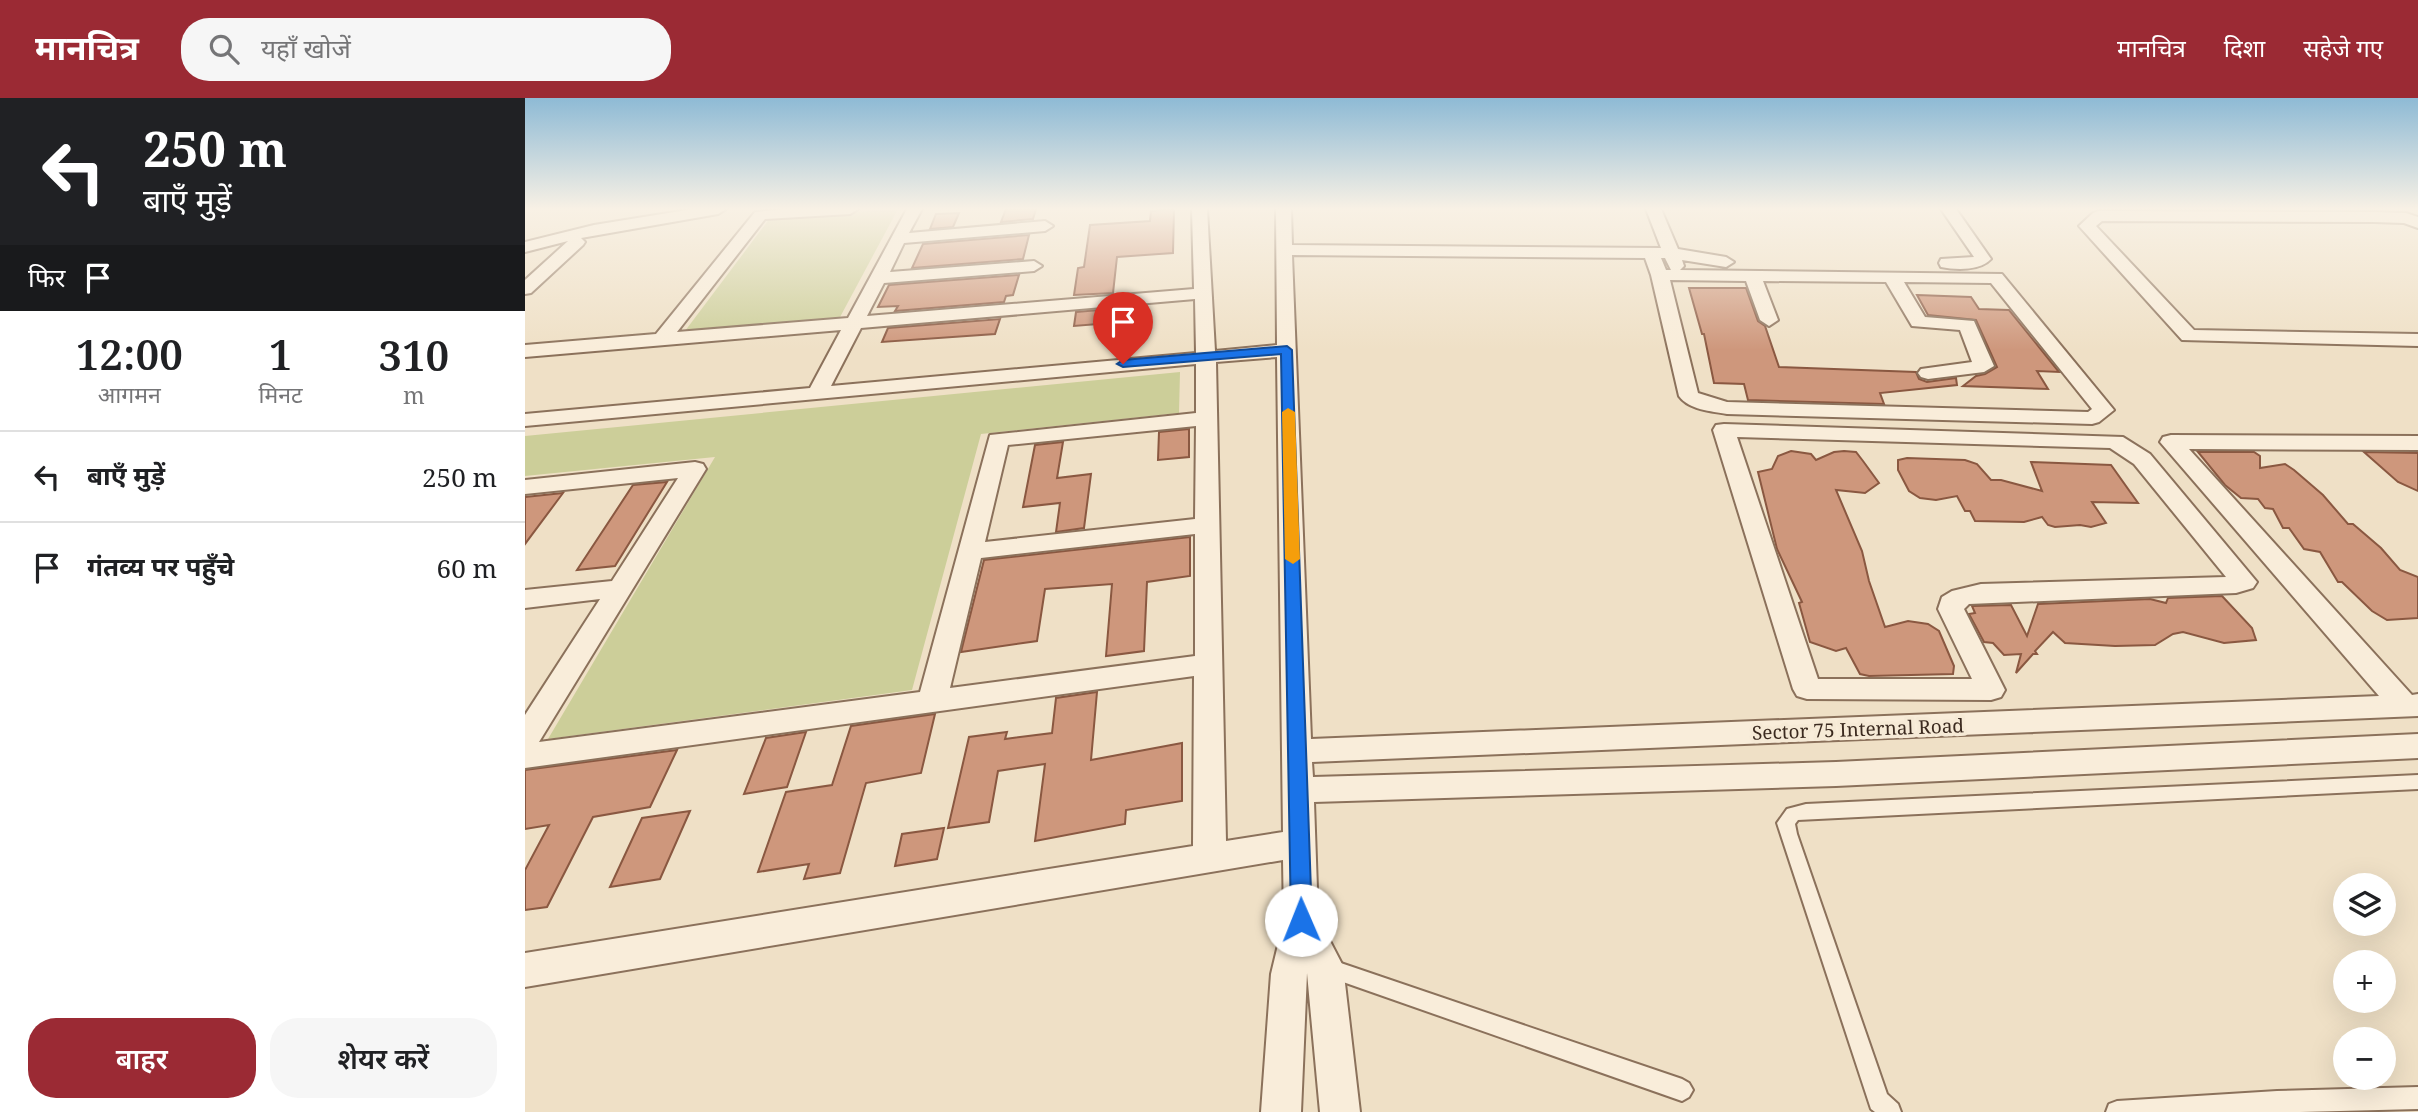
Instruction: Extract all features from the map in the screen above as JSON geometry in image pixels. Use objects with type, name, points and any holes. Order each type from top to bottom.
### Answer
[{"type":"street","points":[[525,289],[561,256]]},
{"type":"street","points":[[662,339],[727,256]]},
{"type":"street","points":[[818,392],[890,256]]},
{"type":"street","points":[[878,278],[988,256]]},
{"type":"street","points":[[1022,308],[1037,256]]},
{"type":"street","points":[[1202,256],[1206,356],[1210,857]]},
{"type":"street","points":[[1281,1112],[1289,974],[1301,920],[1300,790],[1284,256]]},
{"type":"street","points":[[1654,256],[1670,275],[1996,278],[2103,410],[2092,418],[1727,408],[1706,404],[1689,396],[1670,275],[1670,256]]},
{"type":"street","points":[[1691,256],[1732,263],[1976,263],[1983,259],[1981,256]]},
{"type":"street","points":[[2115,256],[2189,336],[2418,340]]},
{"type":"street","points":[[1752,275],[1769,320]]},
{"type":"street","points":[[1892,277],[1919,322],[1967,325],[1984,366],[1928,373]]},
{"type":"street","points":[[525,351],[1204,293]]},
{"type":"street","points":[[525,420],[1287,350]]},
{"type":"street","points":[[932,701],[998,440],[1206,418]]},
{"type":"street","points":[[1991,690],[1807,689],[1724,430],[2115,442],[2142,459],[2243,582],[2236,585],[1981,593],[1961,597],[1951,603],[1951,609],[1991,690],[2011,723]]},
{"type":"street","points":[[2411,705],[2171,442],[2418,443]]},
{"type":"street","points":[[525,487],[695,469],[525,740]]},
{"type":"street","points":[[970,551],[1207,525]]},
{"type":"street","points":[[525,599],[621,588]]},
{"type":"street","points":[[525,756],[1208,664]]},
{"type":"street","name":"Sector 75 Internal Road","points":[[1298,751],[2411,705]]},
{"type":"street","points":[[1300,790],[1836,774],[2418,746]]},
{"type":"street","points":[[525,970],[1300,843]]},
{"type":"street","points":[[1301,920],[1325,966],[1340,1112]]},
{"type":"lane","points":[[1890,1112],[1879,1101],[1788,834],[1786,823],[1793,814],[1806,811],[2418,782]]},
{"type":"lane","points":[[1325,966],[1682,1090]]},
{"type":"lane","points":[[2117,1112],[2280,1107],[2418,1098]]},
{"type":"green space","points":[[741,256],[873,256],[839,319],[685,331]]},
{"type":"green space","points":[[1180,372],[1179,413],[981,434],[912,690],[548,739],[715,457],[525,476],[525,436]]},
{"type":"building","points":[[917,256],[1024,256],[1023,259],[912,268]]},
{"type":"building","points":[[1086,256],[1127,256],[1117,257],[1113,293],[1074,295],[1078,268],[1084,267]]},
{"type":"building","points":[[1019,275],[1013,295],[1006,296],[1004,302],[895,311],[898,306],[878,307],[889,285]]},
{"type":"building","points":[[1689,288],[1746,288],[1758,321],[1765,326],[1779,367],[1916,372],[1919,379],[1927,382],[1956,378],[1957,385],[1880,393],[1884,404],[1748,400],[1744,384],[1714,383],[1704,334]]},
{"type":"building","points":[[1917,295],[1971,297],[1979,309],[2009,310],[2059,372],[2037,371],[2048,389],[1963,386],[1976,376],[1997,367],[1976,320],[1928,315]]},
{"type":"building","points":[[1111,309],[1110,323],[1074,326],[1076,312]]},
{"type":"building","points":[[1000,319],[995,334],[882,342],[888,328]]},
{"type":"building","points":[[1189,429],[1189,457],[1158,460],[1159,432]]},
{"type":"building","points":[[1063,442],[1057,478],[1091,474],[1084,528],[1056,532],[1060,503],[1023,507],[1035,445]]},
{"type":"building","points":[[1791,451],[1811,454],[1816,460],[1834,452],[1856,452],[1879,483],[1865,493],[1836,490],[1862,551],[1885,627],[1908,621],[1928,624],[1939,631],[1954,666],[1953,674],[1860,674],[1846,648],[1836,651],[1810,642],[1799,603],[1802,602],[1777,549],[1758,472],[1772,469],[1778,456]]},
{"type":"building","points":[[2198,452],[2254,452],[2260,456],[2260,468],[2285,464],[2294,470],[2323,495],[2348,524],[2353,524],[2381,548],[2400,570],[2418,577],[2418,618],[2387,620],[2372,611],[2342,582],[2338,582],[2320,552],[2304,549],[2289,528],[2283,528],[2273,509],[2265,508],[2258,499],[2241,498],[2225,485]]},
{"type":"building","points":[[2364,452],[2418,453],[2418,491],[2398,482]]},
{"type":"building","points":[[1898,460],[1965,460],[1977,464],[1991,480],[2001,480],[2042,491],[2031,462],[2111,465],[2138,503],[2092,502],[2106,523],[2091,527],[2055,527],[2048,525],[2042,517],[2024,522],[1975,521],[1970,511],[1965,511],[1957,496],[1936,500],[1920,498],[1909,491],[1898,470]]},
{"type":"building","points":[[667,482],[615,566],[577,570],[633,485]]},
{"type":"building","points":[[563,493],[525,544],[525,497]]},
{"type":"building","points":[[1190,537],[1190,576],[1147,582],[1144,651],[1106,656],[1112,584],[1045,589],[1037,641],[961,652],[984,560]]},
{"type":"building","points":[[2222,596],[2252,628],[2256,640],[2224,643],[2183,632],[2173,634],[2155,645],[2115,646],[2065,643],[2053,632],[2035,651],[2037,654],[2033,654],[2016,673],[2021,654],[2004,655],[1993,643],[1984,642],[1969,614],[1975,613],[1972,606],[2011,605],[2027,636],[2038,604],[2150,599],[2166,603],[2168,598]]},
{"type":"building","points":[[1097,692],[1091,760],[1182,743],[1182,801],[1126,810],[1125,824],[1035,841],[1045,764],[998,771],[989,822],[948,828],[969,737],[1007,732],[1005,739],[1052,733],[1056,698]]},
{"type":"building","points":[[935,714],[921,773],[866,783],[840,873],[804,879],[809,864],[758,872],[786,792],[832,785],[851,726]]},
{"type":"building","points":[[806,732],[787,787],[744,794],[766,738]]},
{"type":"building","points":[[677,750],[650,807],[593,817],[547,907],[525,910],[525,870],[549,825],[525,829],[525,770]]},
{"type":"building","points":[[690,811],[660,879],[610,887],[642,818]]},
{"type":"building","points":[[944,828],[937,859],[895,866],[902,834]]},
{"type":"slow traffic","points":[[1288,412],[1293,559]]},
{"type":"route","points":[[1123,364],[1287,350],[1300,790],[1301,920]]}]
